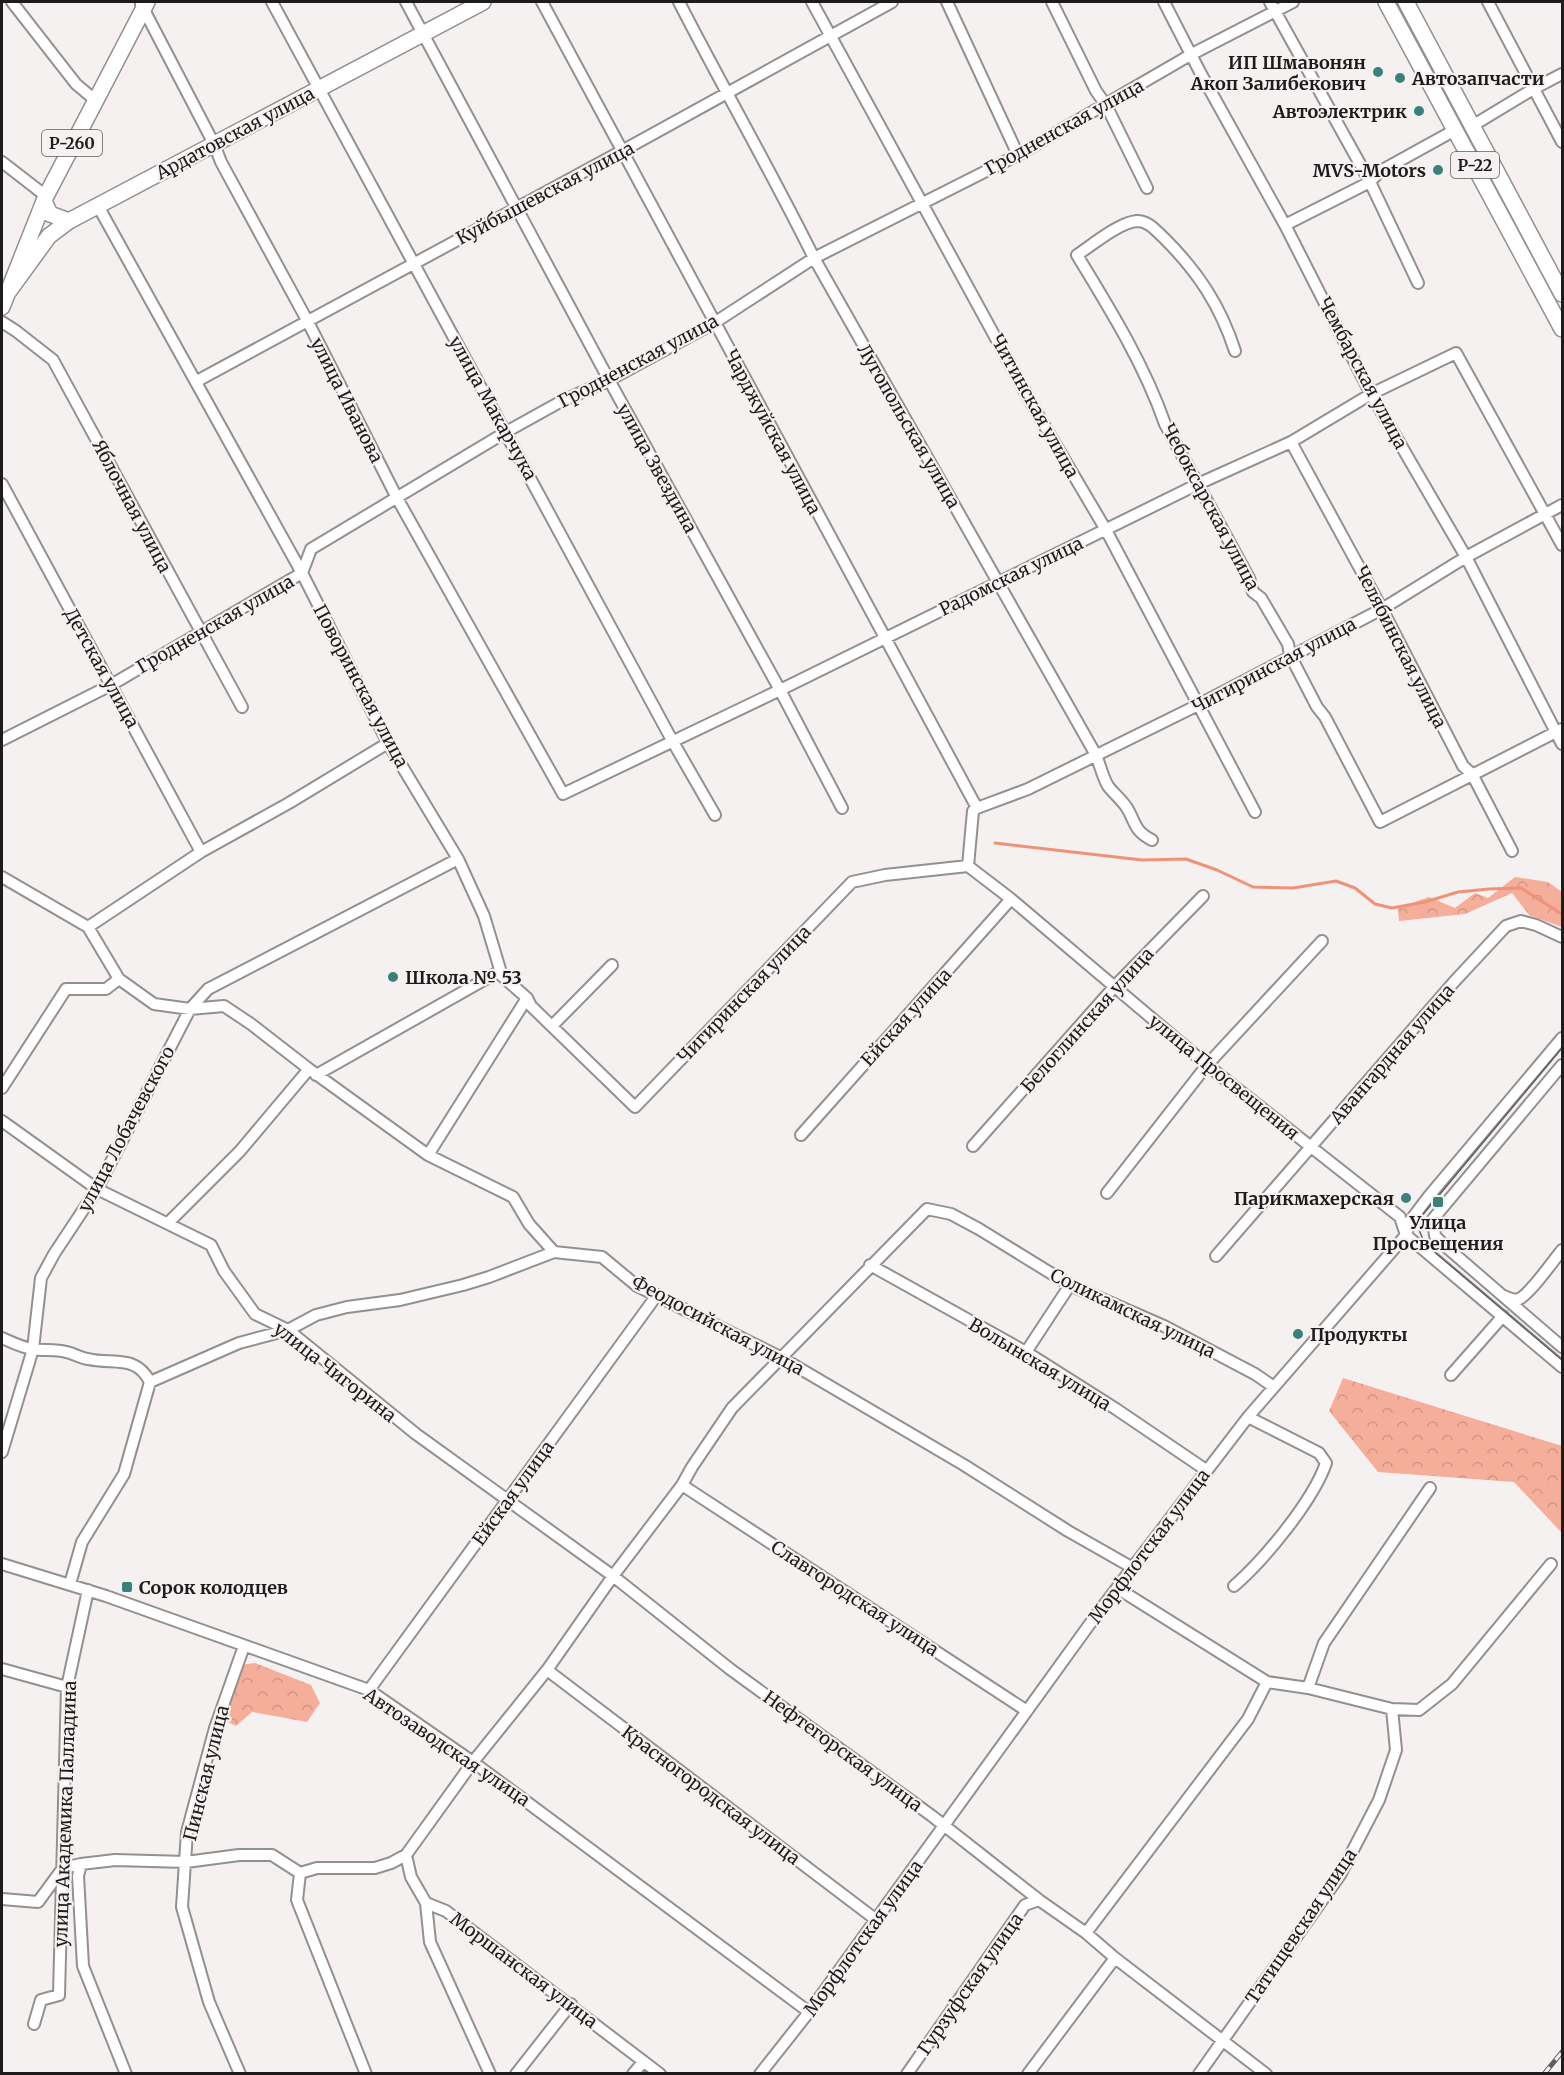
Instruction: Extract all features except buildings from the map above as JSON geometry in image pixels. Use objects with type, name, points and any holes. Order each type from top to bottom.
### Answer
[{"type":"highway","name":"Ардатовская улица","points":[[9,291],[49,236],[69,221],[483,2]]},
{"type":"highway","name":"Р-22","points":[[1386,2],[1563,329]]},
{"type":"highway","name":"Р-22","points":[[1406,2],[1562,293]]},
{"type":"highway","name":"Р-260","points":[[2,308],[45,199],[144,4]]},
{"type":"highway","points":[[45,199],[50,214],[69,221]]},
{"type":"street","points":[[12,2],[76,84],[95,100]]},
{"type":"street","name":"улица Макарчука","points":[[272,2],[673,742],[715,814]]},
{"type":"street","name":"улица Звездина","points":[[406,2],[842,808]]},
{"type":"street","name":"Чарджуйская улица","points":[[542,2],[976,808]]},
{"type":"street","name":"Лугопольская улица","points":[[679,2],[814,258],[1096,755],[1108,786],[1129,811],[1133,825],[1152,840]]},
{"type":"street","name":"Читинская улица","points":[[812,2],[1034,408],[1106,530],[1255,812]]},
{"type":"street","name":"Куйбышевская улица","points":[[197,381],[892,2]]},
{"type":"street","points":[[947,2],[1018,155]]},
{"type":"street","points":[[1052,2],[1096,91],[1107,105],[1147,188]]},
{"type":"street","name":"Чембарская улица","points":[[1164,2],[1201,74],[1286,225],[1371,394],[1466,557],[1559,731],[1563,744]]},
{"type":"street","name":"Гродненская улица","points":[[2,740],[111,684],[302,573],[311,549],[506,432],[714,323],[814,258],[1018,155],[1273,6],[1293,2]]},
{"type":"street","points":[[1488,2],[1563,142]]},
{"type":"street","name":"улица Иванова","points":[[144,4],[221,162],[308,322],[397,498],[563,794]]},
{"type":"street","points":[[1273,6],[1370,182],[1418,283]]},
{"type":"street","points":[[1472,126],[1563,74]]},
{"type":"street","points":[[1286,225],[1370,182],[1379,172],[1455,130]]},
{"type":"street","points":[[2,162],[45,199]]},
{"type":"street","name":"Поворинская улица","points":[[98,206],[302,573],[388,743],[459,859],[484,916],[502,976],[635,1107]]},
{"type":"street","name":"Чебоксарская улица","points":[[1235,351],[1226,325],[1189,263],[1150,225],[1139,221],[1126,223],[1077,255],[1114,317],[1156,398],[1165,424],[1249,578],[1253,592],[1261,598],[1288,644],[1290,655],[1380,822],[1472,774]]},
{"type":"street","name":"Яблочная улица","points":[[2,322],[53,360],[242,707]]},
{"type":"street","name":"Радомская улица","points":[[563,794],[1198,484],[1291,442],[1371,394],[1456,353],[1545,514]]},
{"type":"street","name":"Челябинская улица","points":[[1291,442],[1382,609],[1463,766],[1472,774],[1512,851]]},
{"type":"street","name":"Детская улица","points":[[2,484],[201,852]]},
{"type":"street","name":"Чигиринская улица","points":[[976,808],[1028,789],[1197,705],[1382,609],[1466,557],[1563,505]]},
{"type":"street","points":[[1545,514],[1563,545]]},
{"type":"street","points":[[1472,774],[1559,731]]},
{"type":"street","points":[[88,927],[201,852],[289,803],[388,743]]},
{"type":"street","points":[[968,866],[973,811],[976,808]]},
{"type":"street","name":"улица Лобачевского","points":[[2,1452],[33,1349],[41,1278],[97,1189],[190,1009],[208,989],[459,859]]},
{"type":"street","name":"Чигиринская улица","points":[[635,1107],[852,882],[885,875],[968,866]]},
{"type":"street","name":"улица Просвещения","points":[[968,866],[1011,899],[1207,1065],[1400,1216],[1406,1235],[1563,1367]]},
{"type":"street","points":[[2,877],[88,927],[119,979],[154,1004],[190,1009],[224,1006],[428,1155],[513,1197],[529,1224],[554,1252],[463,1285],[400,1300],[347,1307],[316,1315],[288,1330],[239,1343],[150,1382]]},
{"type":"street","name":"Белоглинская улица","points":[[972,1146],[1115,986],[1203,896]]},
{"type":"street","name":"Ейская улица","points":[[801,1135],[1011,899]]},
{"type":"street","name":"Авангардная улица","points":[[1216,1256],[1468,966],[1506,926],[1521,921],[1563,937]]},
{"type":"street","points":[[1107,1193],[1207,1065],[1322,941]]},
{"type":"street","points":[[552,1026],[612,965]]},
{"type":"street","points":[[168,1223],[240,1151],[312,1072],[500,971]]},
{"type":"street","points":[[2,1088],[66,989],[106,988],[119,979]]},
{"type":"street","points":[[428,1155],[526,998]]},
{"type":"street","name":"Морфлотская улица","points":[[760,2073],[809,2012],[1117,1588],[1206,1470],[1248,1417],[1406,1235],[1410,1221],[1429,1196],[1563,1038]]},
{"type":"street","points":[[1563,1065],[1433,1219],[1435,1236],[1444,1245],[1563,1347]]},
{"type":"street","name":"улица Чигорина","points":[[2,1121],[97,1189],[212,1245],[224,1271],[255,1314],[288,1330],[416,1434]]},
{"type":"street","name":"Соликамская улица","points":[[870,1265],[927,1209],[951,1214],[979,1228],[1070,1285],[1164,1326],[1256,1374],[1274,1387]]},
{"type":"street","points":[[1501,1295],[1519,1299],[1527,1293],[1563,1250]]},
{"type":"street","name":"Феодосийская улица","points":[[554,1252],[602,1257],[637,1286],[782,1358],[1133,1568]]},
{"type":"street","points":[[2,1899],[38,1902],[63,1868],[115,1860],[186,1862],[239,1855],[272,1855],[300,1873],[317,1868],[375,1868],[406,1855],[473,1762],[547,1670],[613,1576],[682,1485],[732,1408],[870,1265]]},
{"type":"street","name":"Волынская улица","points":[[870,1265],[1026,1352],[1206,1470]]},
{"type":"street","points":[[1026,1352],[1070,1285]]},
{"type":"street","points":[[1527,1293],[1525,1300],[1530,1320]]},
{"type":"street","name":"Ейская улица","points":[[369,1690],[657,1295]]},
{"type":"street","points":[[1450,1375],[1503,1316]]},
{"type":"street","points":[[2,1338],[33,1349],[44,1348],[68,1352],[87,1359],[120,1361],[145,1372],[150,1382],[124,1474],[82,1542],[70,1584]]},
{"type":"street","points":[[1234,1586],[1251,1572],[1306,1502],[1326,1463],[1319,1454],[1248,1417]]},
{"type":"street","name":"Нефтегорская улица","points":[[416,1434],[613,1576],[730,1669],[945,1826],[1266,2073]]},
{"type":"street","name":"Славгородская улица","points":[[682,1485],[1028,1711]]},
{"type":"street","points":[[1308,1688],[1324,1643],[1430,1488]]},
{"type":"street","name":"Автозаводская улица","points":[[2,1564],[88,1590],[369,1690],[473,1762],[809,2012]]},
{"type":"street","points":[[1117,1588],[1267,1682],[1308,1688],[1392,1709],[1419,1710],[1452,1684],[1551,1564]]},
{"type":"street","name":"улица Академика Палладина","points":[[34,2024],[41,2000],[59,1995],[66,1687],[88,1590]]},
{"type":"street","name":"Пинская улица","points":[[240,2073],[209,2002],[182,1907],[187,1832],[215,1728],[243,1646]]},
{"type":"street","points":[[2,1669],[66,1687]]},
{"type":"street","name":"Красногородская улица","points":[[547,1670],[875,1919]]},
{"type":"street","points":[[1086,1933],[1248,1719],[1267,1682]]},
{"type":"street","name":"Татищевская улица","points":[[1199,2073],[1340,1875],[1379,1800],[1396,1750],[1392,1709]]},
{"type":"street","points":[[406,1855],[411,1877],[426,1903],[430,1942],[490,2073]]},
{"type":"street","points":[[81,1864],[78,1876],[83,1966],[126,2073]]},
{"type":"street","points":[[300,1873],[297,1900],[366,2073]]},
{"type":"street","name":"Гурзуфская улица","points":[[907,2073],[1025,1905],[1039,1900]]},
{"type":"street","name":"Моршанская улица","points":[[426,1903],[446,1911],[660,2073]]},
{"type":"street","points":[[1028,2073],[1115,1959]]},
{"type":"street","points":[[516,2073],[571,2004]]},
{"type":"street","points":[[633,2073],[643,2062]]},
{"type":"green space","points":[[1515,877],[1548,882],[1562,892],[1562,927],[1529,915],[1512,893],[1465,914],[1399,921],[1398,908],[1429,897],[1455,908],[1475,893],[1488,898]]},
{"type":"green space","points":[[1343,1378],[1562,1446],[1562,1533],[1514,1482],[1378,1472],[1329,1411]]},
{"type":"green space","points":[[255,1663],[311,1685],[320,1703],[307,1722],[252,1712],[236,1726],[226,1721],[231,1677],[240,1665]]},
{"type":"waterway","points":[[995,843],[1142,860],[1186,859],[1217,870],[1253,887],[1293,888],[1336,881],[1355,888],[1375,904],[1392,908],[1425,902],[1458,892],[1521,888],[1562,914]]},
{"type":"tram line","points":[[1562,1048],[1420,1218],[1419,1230],[1425,1244],[1562,1360]]},
{"type":"railway","points":[[1544,2074],[1562,2052]]},
{"type":"place","name":"ИП Шмавонян Акоп Залибекович","points":[[1378,72]]},
{"type":"place","name":"Автозапчасти","points":[[1400,78]]},
{"type":"place","name":"Автоэлектрик","points":[[1419,111]]},
{"type":"place","name":"MVS-Motors","points":[[1438,170]]},
{"type":"place","name":"Школа № 53","points":[[393,977]]},
{"type":"place","name":"Парикмахерская","points":[[1406,1198]]},
{"type":"place","name":"Улица Просвещения","points":[[1438,1202]]},
{"type":"place","name":"Продукты","points":[[1298,1334]]},
{"type":"place","name":"Сорок колодцев","points":[[127,1587]]}]
